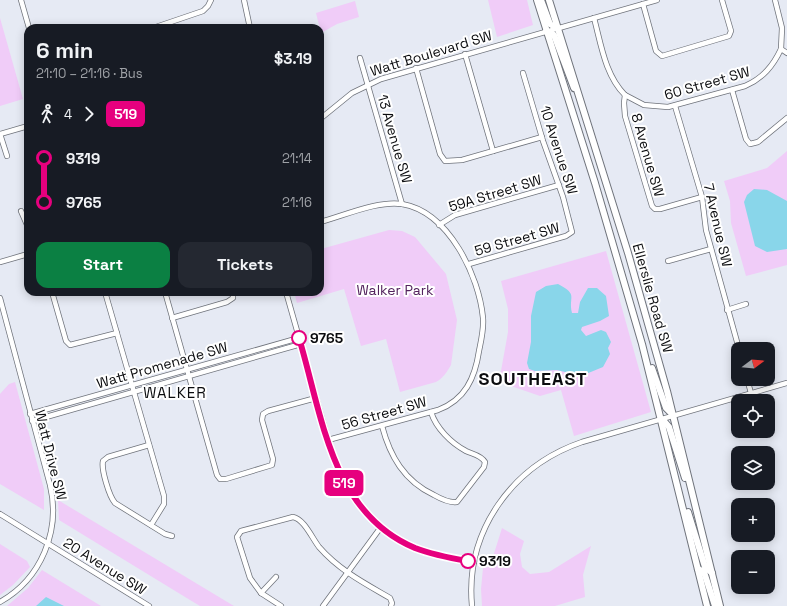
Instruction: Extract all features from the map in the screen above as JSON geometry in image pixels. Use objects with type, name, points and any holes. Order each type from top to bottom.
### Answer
[{"type":"main road","name":"Ellerslie Road SW","points":[[537,0],[595,183],[642,344],[662,418],[707,606]]},
{"type":"main road","points":[[541,0],[550,24],[558,29]]},
{"type":"main road","name":"Ellerslie Road SW","points":[[549,0],[586,113],[628,253],[673,415],[720,606]]},
{"type":"main road","points":[[546,31],[554,35],[572,83],[586,113]]},
{"type":"main road","points":[[642,344],[651,363],[666,408],[673,415]]},
{"type":"main road","points":[[662,418],[669,427],[684,474],[692,492]]},
{"type":"main road","points":[[680,494],[691,521],[705,567],[712,573]]},
{"type":"main road","points":[[698,569],[704,572],[715,606]]},
{"type":"street","points":[[21,0],[28,24]]},
{"type":"street","points":[[166,24],[186,18],[207,8],[211,0]]},
{"type":"street","points":[[244,0],[249,24]]},
{"type":"street","name":"Watt Boulevard SW","points":[[324,116],[344,99],[368,84],[416,68],[657,0]]},
{"type":"street","points":[[643,4],[656,51],[659,55],[664,56],[726,38],[730,35],[731,31],[722,0]]},
{"type":"street","points":[[775,0],[782,28],[781,48],[787,53]]},
{"type":"street","name":"8 Avenue SW","points":[[594,18],[610,73],[617,86],[625,95],[625,116],[651,204],[654,208],[660,209],[702,197]]},
{"type":"street","name":"60 Street SW","points":[[625,95],[638,102],[662,108],[675,106],[732,90],[750,84],[762,76],[773,64],[781,48]]},
{"type":"street","points":[[465,54],[493,151]]},
{"type":"street","name":"13 Avenue SW","points":[[360,58],[402,204]]},
{"type":"street","points":[[416,68],[440,154],[447,162],[457,161],[542,137]]},
{"type":"street","name":"10 Avenue SW","points":[[523,73],[572,228],[571,233]]},
{"type":"street","points":[[732,90],[746,139],[750,144],[758,142],[787,118]]},
{"type":"street","name":"7 Avenue SW","points":[[675,106],[702,197],[706,230],[737,342]]},
{"type":"street","points":[[6,156],[0,134],[24,127]]},
{"type":"street","name":"59A Street SW","points":[[440,225],[458,214],[559,185]]},
{"type":"street","points":[[324,221],[383,205],[402,204],[424,212],[440,225],[469,264]]},
{"type":"street","points":[[21,211],[24,218]]},
{"type":"street","name":"59 Street SW","points":[[469,264],[571,233]]},
{"type":"street","points":[[668,261],[711,249]]},
{"type":"street","points":[[0,262],[24,255]]},
{"type":"street","name":"56 Street SW","points":[[328,440],[445,407],[455,401],[466,390],[473,378],[477,363],[483,317],[469,264]]},
{"type":"street","points":[[53,296],[66,341],[70,345],[117,333]]},
{"type":"street","points":[[106,296],[164,500],[151,525]]},
{"type":"street","points":[[166,296],[217,475],[220,479],[226,479],[267,468],[273,463],[262,420],[263,414],[268,411],[316,398]]},
{"type":"street","points":[[172,318],[227,302],[232,299],[232,296]]},
{"type":"street","points":[[287,296],[328,440],[338,471],[349,492],[363,510],[381,527],[402,541],[425,552],[474,562]]},
{"type":"street","name":"Watt Drive SW","points":[[0,298],[52,498],[53,519],[48,544],[38,565],[28,580],[15,592],[0,602]]},
{"type":"street","points":[[727,310],[746,304]]},
{"type":"street","name":"Watt Promenade SW","points":[[30,414],[299,338]]},
{"type":"street","name":"Watt Promenade SW","points":[[32,421],[301,344]]},
{"type":"street","points":[[472,606],[471,589],[474,562],[481,537],[492,512],[509,489],[531,469],[547,458],[578,443],[662,418],[787,384]]},
{"type":"street","points":[[749,386],[751,393]]},
{"type":"street","points":[[382,426],[389,450],[399,467],[408,477],[432,495],[448,501],[457,502],[484,467],[485,462],[482,458],[465,450],[450,439],[434,420],[431,412]]},
{"type":"street","points":[[149,445],[108,457],[103,461],[102,467],[111,497],[115,503],[165,534],[172,536]]},
{"type":"street","name":"20 Avenue SW","points":[[0,514],[149,606]]},
{"type":"street","points":[[281,606],[261,593],[248,574],[237,540],[237,535],[248,529],[291,517],[296,518],[325,553],[347,573],[390,598],[391,603]]},
{"type":"street","points":[[323,606],[381,527]]},
{"type":"street","points":[[261,593],[276,577]]},
{"type":"green space","points":[[488,0],[527,0],[533,25],[497,37]]},
{"type":"green space","points":[[355,1],[359,17],[337,24],[324,31],[324,24],[319,24],[316,13]]},
{"type":"green space","points":[[0,18],[23,99],[0,106]]},
{"type":"green space","points":[[787,151],[787,265],[746,276],[731,223],[730,201],[724,181],[767,168]]},
{"type":"green space","name":"Walker Park","points":[[389,230],[402,231],[415,237],[446,274],[457,320],[451,365],[441,379],[436,382],[400,392],[386,339],[361,346],[344,289],[324,295],[324,248]]},
{"type":"green space","points":[[606,251],[651,412],[574,436],[561,390],[540,396],[499,382],[508,332],[508,309],[501,281]]},
{"type":"green space","name":"Walker Park","points":[[295,296],[320,296],[297,303]]},
{"type":"green space","points":[[15,382],[44,489],[44,510],[0,484],[0,394],[9,384]]},
{"type":"green space","points":[[58,500],[234,606],[200,606],[190,600],[59,520]]},
{"type":"green space","points":[[502,528],[524,541],[520,554],[522,567],[530,574],[549,572],[591,546],[583,575],[585,597],[555,606],[482,606],[481,589],[483,568],[489,567],[491,563]]},
{"type":"green space","points":[[0,544],[27,561],[30,567],[13,585],[0,595]]},
{"type":"green space","points":[[42,570],[101,606],[7,606],[28,588]]},
{"type":"water","points":[[754,189],[767,190],[787,201],[787,249],[767,252],[755,246],[744,202],[747,195]]},
{"type":"water","points":[[558,284],[571,294],[572,313],[578,313],[580,302],[588,288],[597,288],[606,296],[609,316],[600,321],[582,327],[581,330],[586,336],[601,330],[606,332],[611,342],[608,348],[610,354],[603,367],[581,376],[557,370],[535,371],[529,369],[527,363],[531,342],[531,316],[536,292],[546,286]]},
{"type":"water","points":[[46,597],[64,606],[36,606]]},
{"type":"bus line","name":"519","points":[[299,338],[334,460],[349,492],[363,510],[378,525],[406,544],[432,554],[468,561]]},
{"type":"place","name":"9765","points":[[299,338]]},
{"type":"place","name":"9319","points":[[468,561]]},
{"type":"district","name":"SOUTHEAST","points":[[533,379]]},
{"type":"district","name":"WALKER","points":[[175,393]]}]
